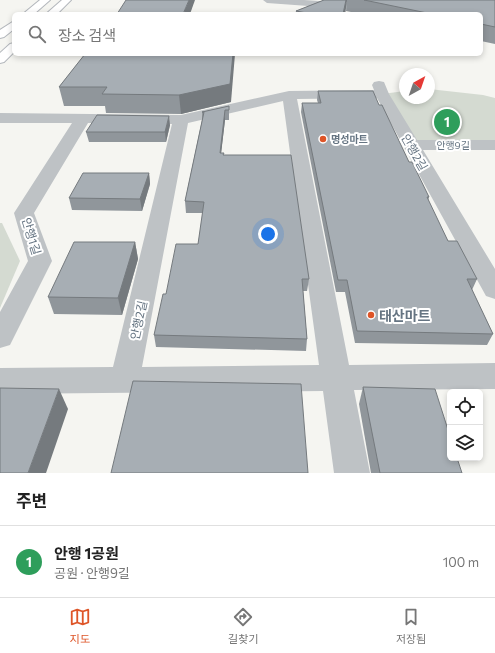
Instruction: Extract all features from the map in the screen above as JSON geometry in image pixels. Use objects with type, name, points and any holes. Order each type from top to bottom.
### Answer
[{"type":"street","points":[[31,12],[46,0]]},
{"type":"street","points":[[53,12],[66,0]]},
{"type":"street","points":[[267,0],[319,2],[378,8],[395,3],[394,0]]},
{"type":"street","points":[[0,35],[12,26]]},
{"type":"street","points":[[0,59],[12,48]]},
{"type":"street","name":"안행2길","points":[[0,118],[181,120],[289,95],[381,90],[495,290]]},
{"type":"street","points":[[289,95],[352,473]]},
{"type":"street","name":"안행1길","points":[[0,337],[40,261],[24,213],[82,118]]},
{"type":"street","name":"안행2길","points":[[125,380],[181,120]]},
{"type":"street","name":"안행9길","points":[[411,145],[495,145]]},
{"type":"street","points":[[0,381],[495,376]]},
{"type":"shaded area","points":[[435,90],[483,95],[495,98],[495,145],[411,145],[382,94],[399,92],[399,104],[435,104]]},
{"type":"shaded area","points":[[0,223],[2,223],[20,261],[0,308]]},
{"type":"building","points":[[126,0],[189,0],[184,12],[118,12]]},
{"type":"building","points":[[324,0],[346,0],[343,12],[296,11]]},
{"type":"building","points":[[364,0],[495,0],[495,27],[483,24],[483,12],[422,12]]},
{"type":"building","points":[[83,56],[233,56],[230,84],[179,95],[102,94],[107,87],[59,87]]},
{"type":"building","points":[[318,91],[373,91],[379,105],[382,105],[409,162],[412,162],[448,241],[457,241],[477,279],[467,279],[493,334],[357,331],[347,280],[338,280],[302,103],[321,103]]},
{"type":"building","points":[[229,106],[229,110],[225,110],[220,153],[224,153],[223,155],[291,155],[309,279],[302,279],[307,339],[154,335],[163,294],[166,294],[176,244],[198,244],[204,202],[185,201],[204,112],[202,112]]},
{"type":"building","points":[[97,115],[169,116],[165,132],[86,132]]},
{"type":"building","points":[[83,173],[149,173],[140,199],[69,198]]},
{"type":"building","points":[[74,242],[135,242],[118,298],[48,297]]},
{"type":"building","points":[[133,381],[301,384],[308,473],[111,473]]},
{"type":"building","points":[[363,387],[435,389],[447,427],[447,461],[458,461],[462,473],[380,473]]},
{"type":"building","points":[[0,388],[59,389],[28,473],[0,473]]},
{"type":"place","name":"안행 1공원","points":[[447,122]]},
{"type":"place","name":"명성마트","points":[[323,139]]},
{"type":"place","name":"태산마트","points":[[371,315]]}]
